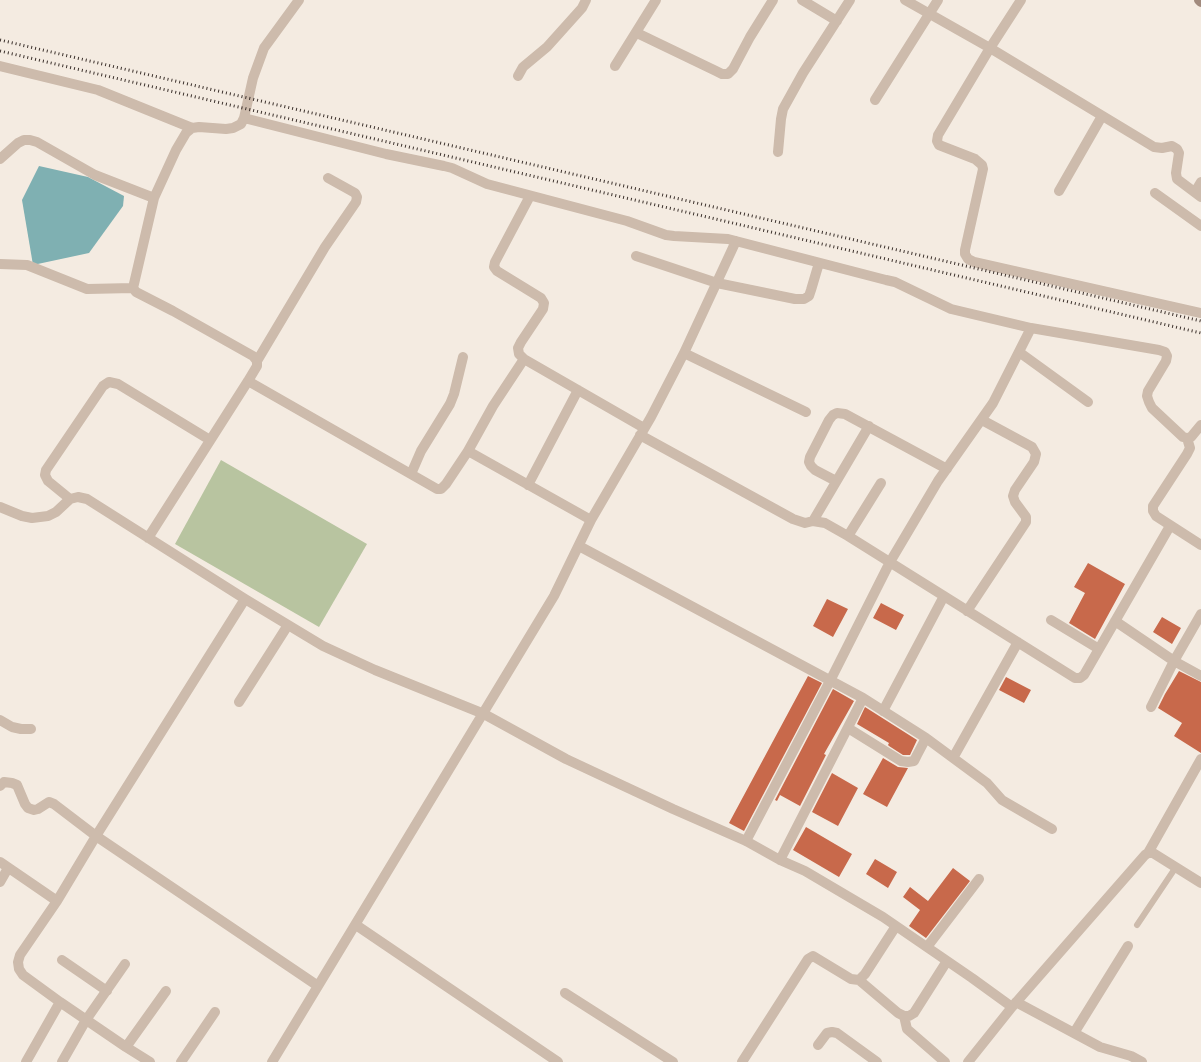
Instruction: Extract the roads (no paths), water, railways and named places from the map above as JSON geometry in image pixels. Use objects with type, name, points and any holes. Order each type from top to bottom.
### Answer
[{"type":"street","points":[[0,66],[98,90],[192,128],[233,128],[241,124],[244,118],[253,78],[264,48],[299,0]]},
{"type":"street","points":[[518,76],[523,67],[547,47],[567,25],[582,8],[586,0]]},
{"type":"street","points":[[615,66],[637,33],[656,0]]},
{"type":"street","points":[[637,33],[722,74],[728,74],[733,70],[750,37],[773,0]]},
{"type":"street","points":[[802,0],[836,21]]},
{"type":"street","points":[[778,152],[783,109],[803,74],[850,0]]},
{"type":"street","points":[[905,0],[990,48],[1154,147],[1162,148],[1172,146],[1177,149],[1179,153],[1176,173],[1177,179],[1198,194],[1201,182]]},
{"type":"street","points":[[875,100],[938,0]]},
{"type":"street","points":[[1021,0],[990,48],[938,135],[937,141],[939,145],[975,160],[982,165],[983,169],[965,254],[968,259],[974,262],[1201,313]]},
{"type":"street","points":[[1059,191],[1102,116]]},
{"type":"street","points":[[244,118],[386,154],[452,168],[487,184],[627,221],[674,236],[720,238],[736,241],[895,282],[951,309],[1031,328],[1165,352],[1167,356],[1166,362],[1148,391],[1147,396],[1149,402],[1152,408],[1183,437],[1191,437],[1201,425]]},
{"type":"street","points":[[133,288],[154,198],[180,142],[186,133],[192,128]]},
{"type":"street","points":[[0,159],[18,143],[24,140],[30,140],[37,142],[95,174],[154,198]]},
{"type":"street","points":[[148,538],[248,381],[257,366],[257,361],[325,247],[356,202],[357,197],[355,193],[328,178]]},
{"type":"street","points":[[1155,193],[1201,226]]},
{"type":"street","points":[[530,196],[495,262],[494,267],[541,298],[544,302],[543,309],[518,348],[519,354],[524,359],[578,390],[642,432],[793,519],[805,523],[813,521],[825,523],[848,536],[1075,678],[1080,678],[1084,675],[1170,526]]},
{"type":"street","points":[[272,1062],[484,714],[554,596],[591,520],[642,432],[684,353],[736,241]]},
{"type":"street","points":[[636,256],[717,283],[795,299],[804,299],[809,296],[819,263]]},
{"type":"street","points":[[0,264],[27,265],[87,289],[133,288]]},
{"type":"street","points":[[133,288],[136,292],[170,309],[253,356],[257,361]]},
{"type":"street","points":[[746,841],[890,562],[930,494],[993,403],[1031,328]]},
{"type":"street","points":[[1019,352],[1088,402]]},
{"type":"street","points":[[684,353],[806,412]]},
{"type":"street","points":[[411,474],[421,451],[450,404],[463,358]]},
{"type":"street","points":[[248,381],[437,489],[446,484],[468,451],[493,406],[524,359]]},
{"type":"street","points":[[70,499],[48,481],[45,476],[46,470],[103,386],[109,382],[118,384],[210,440]]},
{"type":"street","points":[[528,485],[578,390]]},
{"type":"street","points":[[836,481],[815,470],[811,466],[810,457],[829,420],[837,413],[845,414],[869,426],[947,469]]},
{"type":"street","points":[[967,611],[1026,522],[1026,517],[1013,496],[1015,490],[1034,462],[1036,454],[1032,447],[982,420]]},
{"type":"street","points":[[813,521],[869,426]]},
{"type":"street","points":[[1187,438],[1190,448],[1153,506],[1152,511],[1156,516],[1170,526],[1201,545]]},
{"type":"street","points":[[468,451],[591,520]]},
{"type":"street","points":[[848,536],[881,483]]},
{"type":"street","points":[[0,507],[22,516],[32,518],[48,516],[56,512],[70,499],[78,497],[87,499],[245,599],[323,646],[375,670],[484,714],[566,759],[746,841],[780,860],[805,871],[883,917],[1014,1005],[1100,1047],[1131,1056],[1142,1062]]},
{"type":"street","points":[[579,546],[863,698],[926,738],[987,783],[1002,800],[1052,830]]},
{"type":"street","points":[[883,711],[944,596]]},
{"type":"street","points":[[150,1062],[86,1020],[23,975],[19,969],[18,962],[20,955],[57,901],[96,836],[245,599]]},
{"type":"street","points":[[1150,707],[1201,614]]},
{"type":"street","points":[[1051,620],[1099,649]]},
{"type":"street","points":[[1115,621],[1174,661],[1201,676]]},
{"type":"street","points":[[239,702],[288,625]]},
{"type":"street","points":[[953,758],[1018,642]]},
{"type":"street","points":[[780,860],[863,698]]},
{"type":"street","points":[[0,720],[12,727],[31,729]]},
{"type":"street","points":[[848,728],[901,761],[908,762],[914,761],[926,738]]},
{"type":"street","points":[[968,1062],[1014,1005],[1148,853],[1201,760]]},
{"type":"street","points":[[0,786],[4,782],[17,785],[28,808],[34,810],[49,802],[54,804],[96,836],[318,986]]},
{"type":"street","points":[[1148,853],[1157,856],[1201,883]]},
{"type":"street","points":[[0,882],[4,865],[57,901]]},
{"type":"street","points":[[927,947],[979,879]]},
{"type":"street","points":[[356,925],[551,1060]]},
{"type":"street","points":[[859,980],[865,974],[896,926]]},
{"type":"street","points":[[1074,1033],[1128,946]]},
{"type":"street","points":[[742,1062],[808,959],[813,956],[851,979],[859,980],[898,1013],[904,1016],[909,1016],[914,1013],[947,961]]},
{"type":"street","points":[[62,960],[106,991]]},
{"type":"street","points":[[62,1062],[86,1020],[125,964]]},
{"type":"street","points":[[126,1047],[166,991]]},
{"type":"street","points":[[565,993],[673,1062]]},
{"type":"street","points":[[26,1062],[60,1002]]},
{"type":"street","points":[[181,1062],[215,1012]]},
{"type":"street","points":[[904,1016],[908,1029],[945,1062]]},
{"type":"street","points":[[818,1045],[828,1033],[837,1033],[877,1062]]},
{"type":"lane","points":[[1137,925],[1176,867]]},
{"type":"water","points":[[39,166],[88,177],[124,196],[123,206],[89,253],[33,265],[22,200]]},
{"type":"railway","points":[[0,40],[1201,321]]},
{"type":"railway","points":[[0,51],[1201,333]]}]
